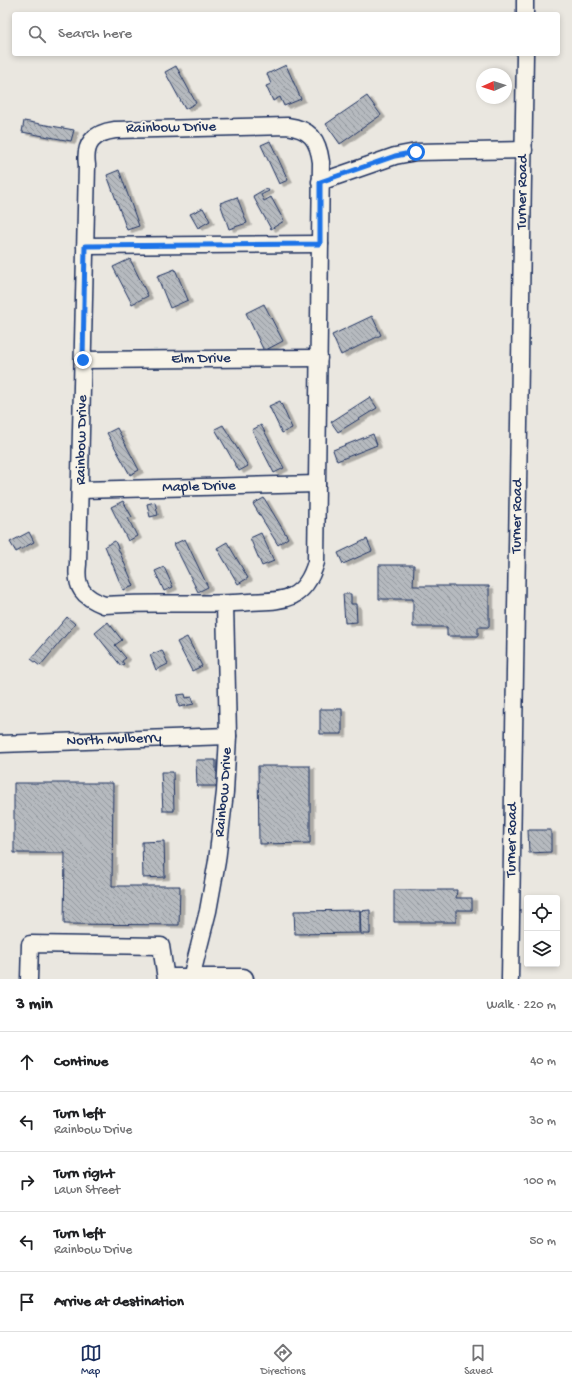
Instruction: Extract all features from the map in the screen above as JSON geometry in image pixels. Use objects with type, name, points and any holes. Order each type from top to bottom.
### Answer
[{"type":"main road","points":[[182,979],[243,979]]},
{"type":"street","points":[[525,0],[525,12]]},
{"type":"street","name":"Turner Road","points":[[510,979],[525,56]]},
{"type":"street","name":"Rainbow Drive","points":[[279,126],[298,128],[308,133],[315,140],[320,150],[320,244],[316,562],[312,576],[304,586],[293,595],[281,600],[225,604],[104,605],[93,601],[85,594],[80,586],[77,575],[83,360],[86,155],[89,144],[95,137],[104,131],[115,130],[279,126]]},
{"type":"street","points":[[320,182],[395,156],[409,154],[524,150]]},
{"type":"street","points":[[85,246],[320,244]]},
{"type":"street","name":"Elm Drive","points":[[83,360],[319,358]]},
{"type":"street","name":"Maple Drive","points":[[80,490],[317,484]]},
{"type":"street","name":"Rainbow Drive","points":[[182,979],[208,911],[217,861],[225,792],[228,736],[225,604]]},
{"type":"street","name":"North Mulberry","points":[[0,744],[228,736]]},
{"type":"street","points":[[29,979],[30,944],[161,946],[166,979]]},
{"type":"building","points":[[286,65],[301,99],[284,106],[280,97],[273,101],[266,86],[271,84],[267,74]]},
{"type":"building","points":[[176,66],[196,103],[185,109],[165,72]]},
{"type":"building","points":[[367,96],[381,115],[340,144],[326,124]]},
{"type":"building","points":[[24,121],[74,130],[71,141],[22,132]]},
{"type":"building","points":[[270,141],[288,180],[279,184],[261,145]]},
{"type":"building","points":[[119,170],[139,226],[127,230],[107,175]]},
{"type":"building","points":[[267,188],[269,191],[261,195],[264,201],[271,197],[284,221],[271,229],[253,196]]},
{"type":"building","points":[[237,197],[247,223],[229,229],[220,203]]},
{"type":"building","points":[[203,208],[210,221],[198,228],[190,214]]},
{"type":"building","points":[[130,259],[148,296],[132,304],[113,267]]},
{"type":"building","points":[[175,269],[188,300],[170,308],[157,276]]},
{"type":"building","points":[[264,304],[283,341],[264,351],[246,313]]},
{"type":"building","points":[[372,316],[381,335],[341,355],[332,335]]},
{"type":"building","points":[[370,397],[377,408],[338,432],[331,422]]},
{"type":"building","points":[[280,401],[292,428],[282,433],[269,406]]},
{"type":"building","points":[[223,425],[248,466],[239,471],[215,429]]},
{"type":"building","points":[[261,425],[284,468],[274,473],[252,430]]},
{"type":"building","points":[[117,428],[139,470],[130,475],[107,433]]},
{"type":"building","points":[[373,434],[377,445],[337,461],[333,450]]},
{"type":"building","points":[[264,498],[288,538],[278,545],[253,504]]},
{"type":"building","points":[[123,501],[132,517],[128,518],[137,536],[128,541],[111,507]]},
{"type":"building","points":[[155,502],[158,515],[150,517],[147,504]]},
{"type":"building","points":[[29,532],[34,542],[16,552],[10,542]]},
{"type":"building","points":[[261,533],[274,561],[262,566],[250,538]]},
{"type":"building","points":[[185,539],[208,587],[198,592],[174,544]]},
{"type":"building","points":[[367,539],[372,551],[343,564],[338,553]]},
{"type":"building","points":[[115,541],[134,586],[123,590],[105,546]]},
{"type":"building","points":[[227,542],[248,578],[238,584],[217,548]]},
{"type":"building","points":[[379,565],[414,565],[413,586],[489,586],[489,627],[478,627],[478,636],[447,636],[447,627],[413,627],[413,599],[379,599]]},
{"type":"building","points":[[164,567],[173,587],[164,591],[155,571]]},
{"type":"building","points":[[343,594],[351,594],[351,604],[356,604],[357,622],[345,623]]},
{"type":"building","points":[[67,617],[75,624],[40,666],[31,659]]},
{"type":"building","points":[[108,622],[122,640],[115,645],[126,658],[122,661],[124,664],[121,666],[95,633]]},
{"type":"building","points":[[187,637],[202,666],[192,671],[177,642]]},
{"type":"building","points":[[162,650],[168,664],[156,670],[150,655]]},
{"type":"building","points":[[185,694],[186,698],[192,697],[194,704],[179,707],[177,695]]},
{"type":"building","points":[[320,709],[342,709],[342,734],[320,734]]},
{"type":"building","points":[[196,760],[216,760],[216,772],[224,772],[225,786],[197,786]]},
{"type":"building","points":[[258,766],[310,766],[310,843],[259,844]]},
{"type":"building","points":[[161,772],[173,772],[174,811],[163,811]]},
{"type":"building","points":[[14,783],[113,783],[112,886],[180,886],[179,925],[64,924],[65,853],[14,853]]},
{"type":"building","points":[[528,830],[551,830],[551,852],[529,853]]},
{"type":"building","points":[[164,841],[165,877],[143,878],[142,842]]},
{"type":"building","points":[[394,890],[457,890],[456,898],[472,898],[472,910],[456,910],[456,922],[394,922]]},
{"type":"building","points":[[360,910],[360,933],[295,934],[294,911]]},
{"type":"building","points":[[370,910],[370,934],[361,934],[360,911]]},
{"type":"route","points":[[83,360],[85,246],[320,244],[320,182],[395,156],[416,152]]}]
